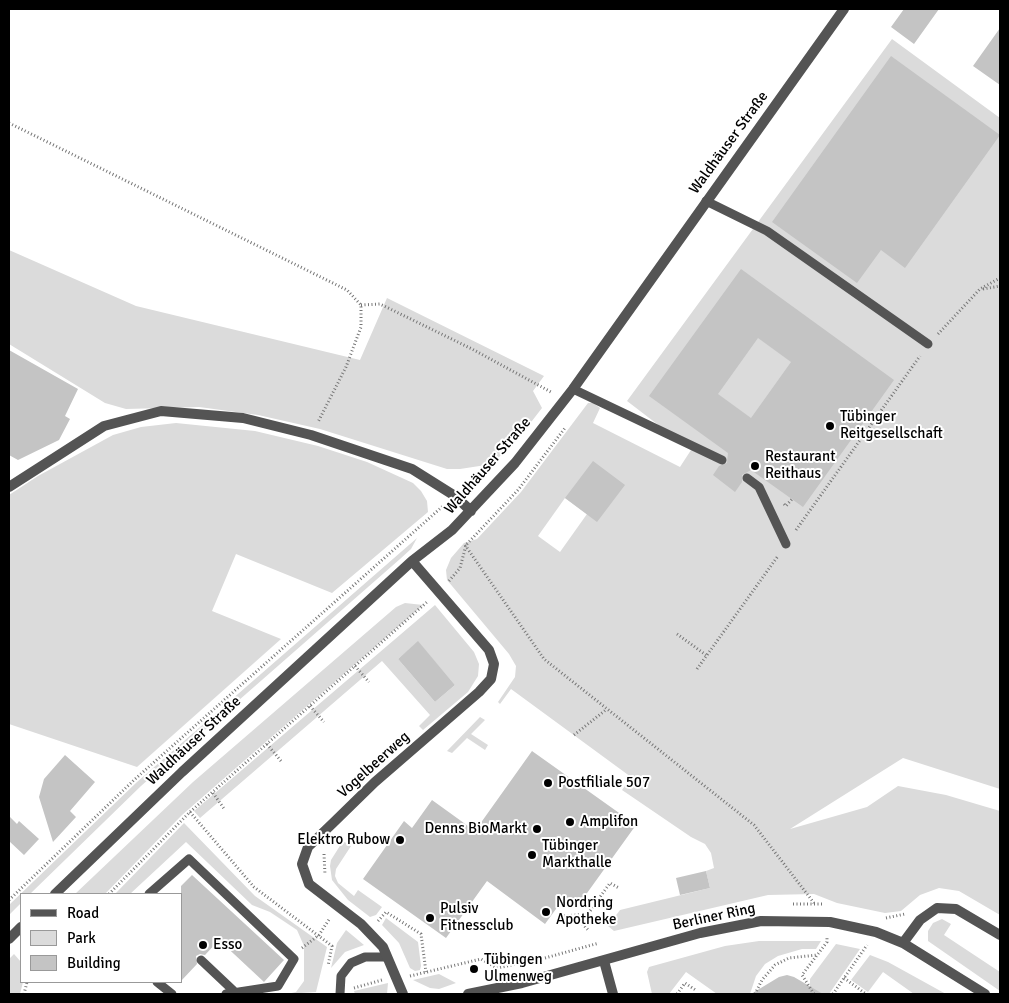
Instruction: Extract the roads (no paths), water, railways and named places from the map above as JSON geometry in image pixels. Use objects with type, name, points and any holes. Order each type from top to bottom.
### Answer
[{"type":"street","name":"Waldhäuser Straße","points":[[57,893],[182,772],[412,561],[471,511],[515,462],[573,389],[844,9]]},
{"type":"street","points":[[9,487],[104,426],[161,411],[243,418],[311,435],[412,469],[455,496],[471,511]]},
{"type":"street","name":"Vogelbeerweg","points":[[403,994],[383,947],[361,924],[308,884],[302,864],[308,847],[326,829],[375,782],[479,692],[490,679],[494,664],[489,650],[412,561]]},
{"type":"street","points":[[903,943],[920,920],[937,908],[956,909],[1000,935]]},
{"type":"street","name":"Berliner Ring","points":[[468,994],[522,983],[700,934],[761,922],[830,922],[876,932],[903,943],[985,994]]},
{"type":"street","points":[[9,939],[20,928]]},
{"type":"street","points":[[604,961],[613,994]]},
{"type":"lane","points":[[706,201],[767,231],[928,344]]},
{"type":"lane","points":[[573,389],[722,460]]},
{"type":"lane","points":[[747,478],[759,487],[786,544]]},
{"type":"lane","points":[[150,893],[189,859],[294,959],[278,986],[226,994]]},
{"type":"lane","points":[[340,994],[342,976],[351,963],[366,957],[387,957]]},
{"type":"lane","points":[[201,960],[236,993]]},
{"type":"lane","points":[[159,983],[172,994]]},
{"type":"place","name":"Tübinger Reitgesellschaft","points":[[830,426]]},
{"type":"place","name":"Restaurant Reithaus","points":[[755,466]]},
{"type":"place","name":"Postfiliale 507","points":[[548,783]]},
{"type":"place","name":"Amplifon","points":[[570,822]]},
{"type":"place","name":"Denns BioMarkt","points":[[537,829]]},
{"type":"place","name":"Elektro Rubow","points":[[400,840]]},
{"type":"place","name":"Tübinger Markthalle","points":[[532,855]]},
{"type":"place","name":"Nordring Apotheke","points":[[546,912]]},
{"type":"place","name":"Pulsiv Fitnessclub","points":[[430,918]]},
{"type":"place","name":"Esso","points":[[203,945]]},
{"type":"place","name":"Tübingen Ulmenweg","points":[[474,969]]}]
